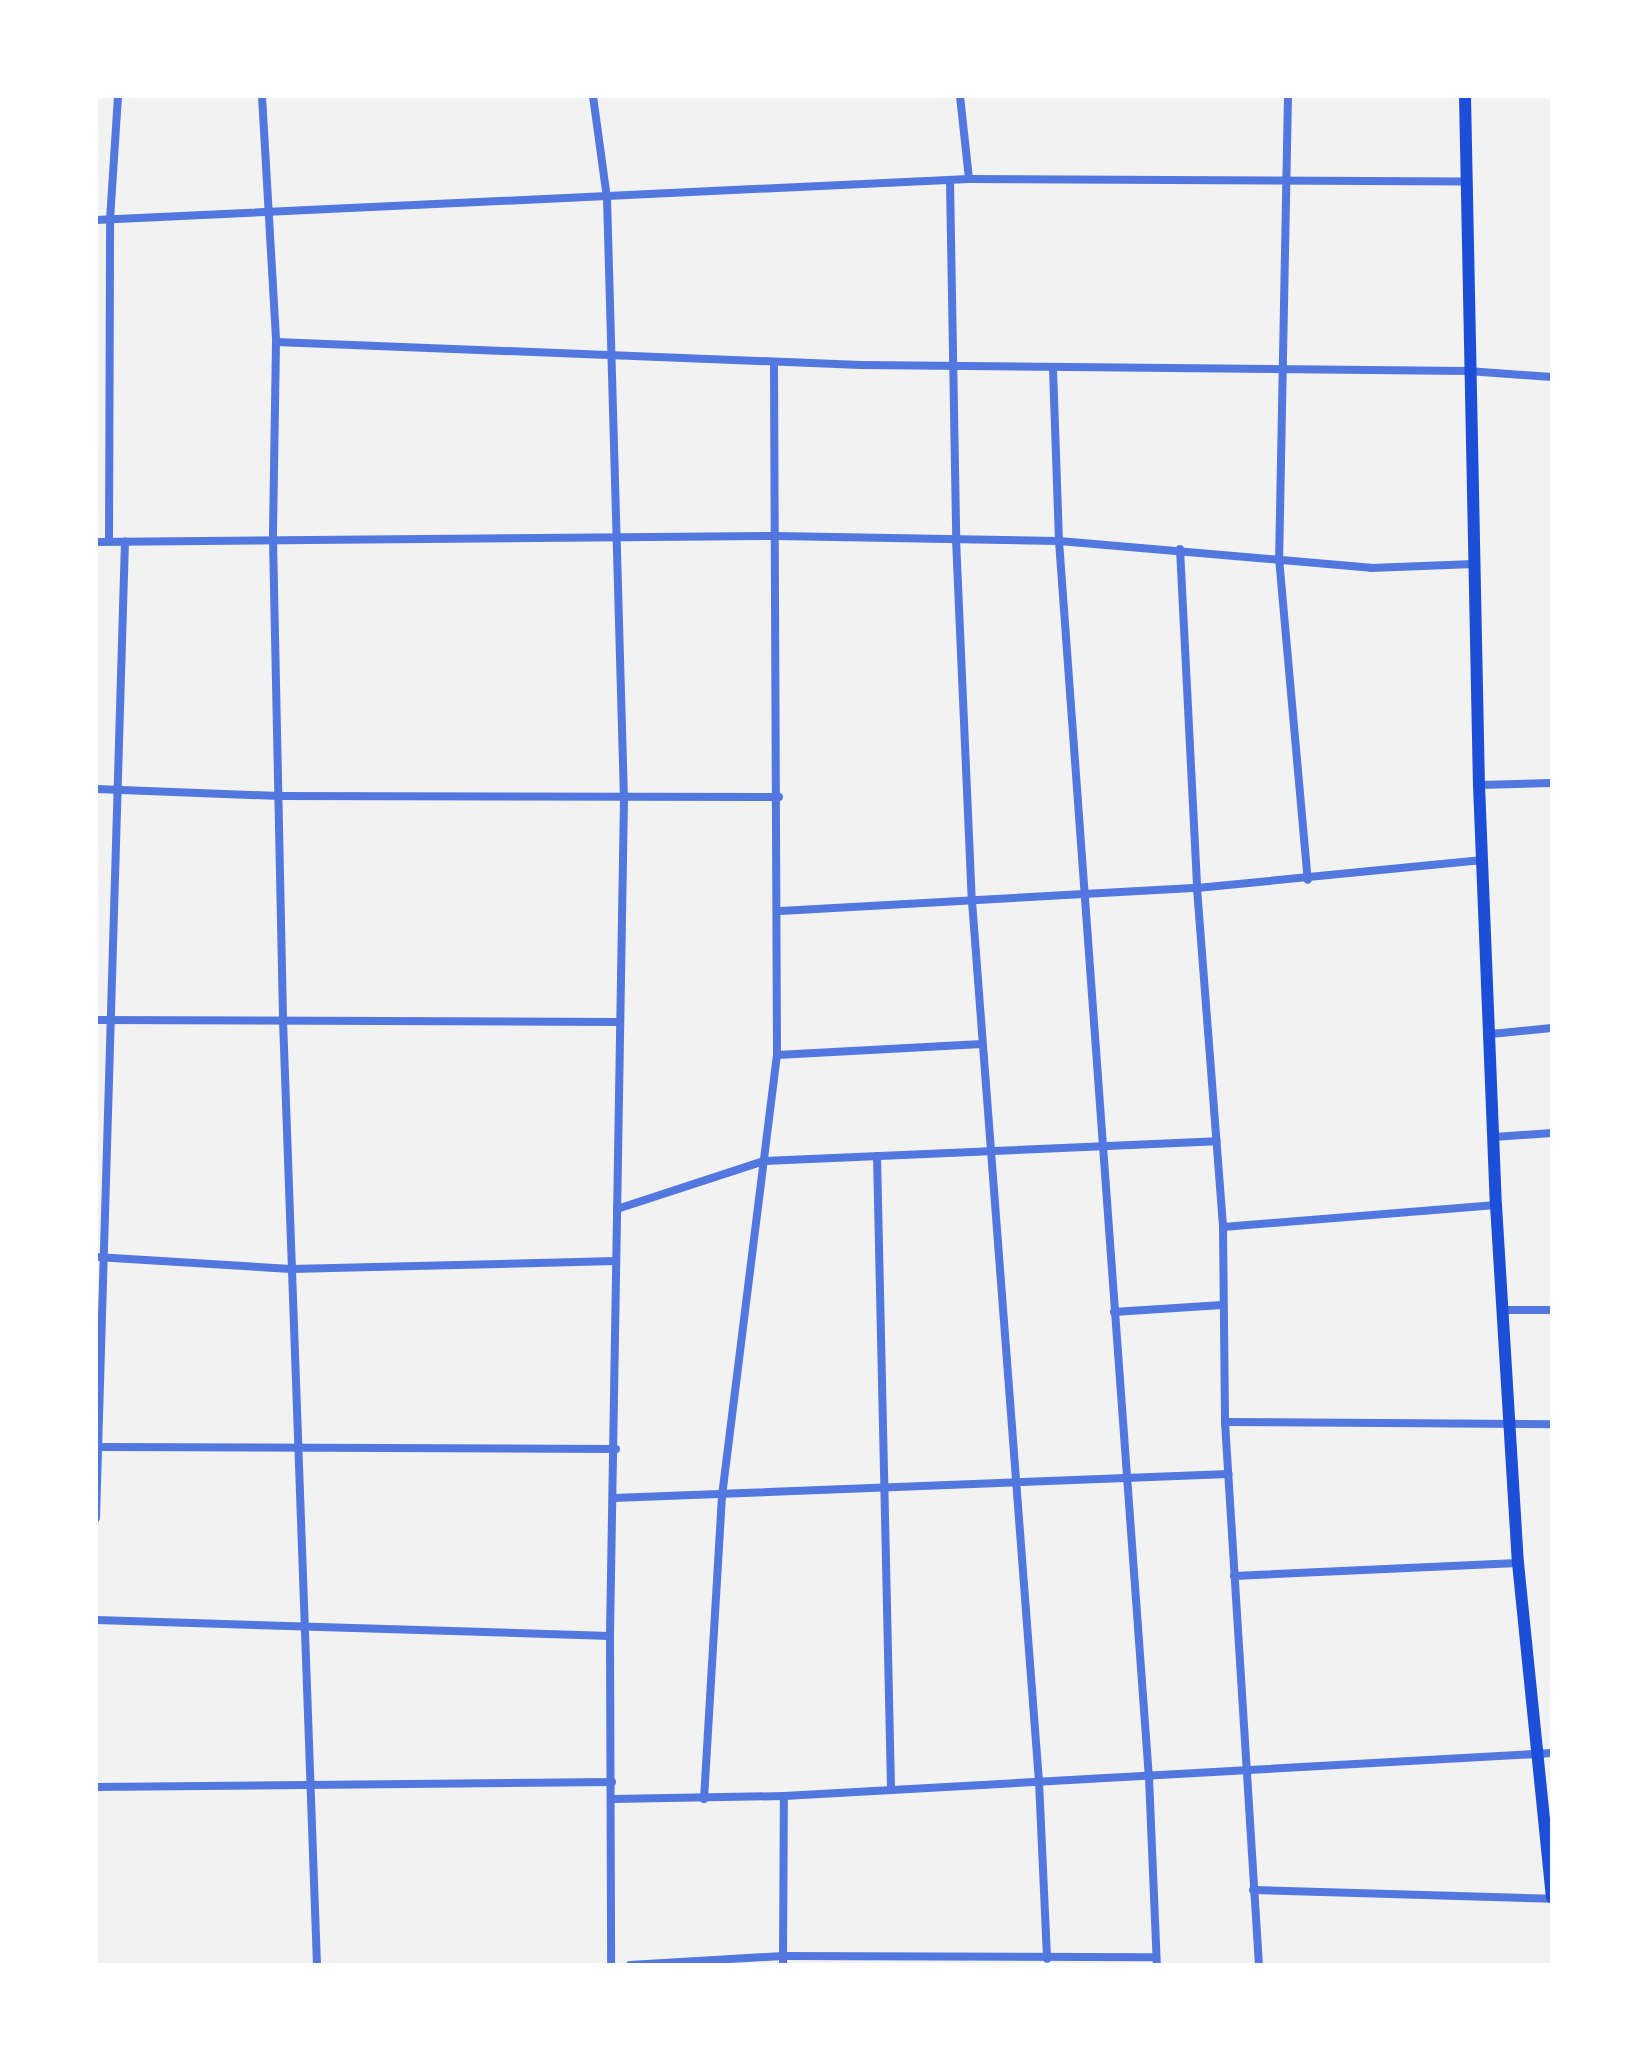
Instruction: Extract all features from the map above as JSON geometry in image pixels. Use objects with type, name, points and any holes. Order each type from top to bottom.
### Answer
[{"type":"main road","points":[[1465,96],[1468,371],[1479,785],[1496,1205],[1518,1563],[1552,1898]]},
{"type":"street","points":[[109,541],[110,220],[118,96]]},
{"type":"street","points":[[262,96],[276,342],[273,540],[283,1020],[297,1451],[313,1786],[317,1965]]},
{"type":"street","points":[[593,96],[607,198],[613,537],[624,799],[617,1022],[616,1449],[610,1636],[611,1965]]},
{"type":"street","points":[[960,96],[969,179]]},
{"type":"street","points":[[1288,96],[1287,369],[1279,558],[1308,880]]},
{"type":"street","points":[[96,220],[267,209],[607,198],[969,179],[1465,182]]},
{"type":"street","points":[[950,181],[957,363],[956,539],[972,901],[1039,1781],[1047,1959]]},
{"type":"street","points":[[276,342],[774,362],[957,363],[1053,369],[1468,371],[1552,377]]},
{"type":"street","points":[[704,1799],[722,1496],[777,1055],[780,911],[774,362]]},
{"type":"street","points":[[630,1965],[783,1960],[1157,1961],[1149,1777],[1124,1479],[1059,541],[1053,369]]},
{"type":"street","points":[[96,542],[776,536],[1059,541],[1180,549],[1371,568],[1474,564]]},
{"type":"street","points":[[96,1518],[99,1257],[113,1020],[125,541]]},
{"type":"street","points":[[1180,549],[1197,888],[1223,1227],[1225,1422],[1244,1772],[1259,1965]]},
{"type":"street","points":[[1479,785],[1552,783]]},
{"type":"street","points":[[96,789],[279,796],[779,797]]},
{"type":"street","points":[[780,911],[1308,880],[1483,860]]},
{"type":"street","points":[[96,1020],[617,1022]]},
{"type":"street","points":[[1491,1034],[1552,1028]]},
{"type":"street","points":[[777,1055],[982,1044]]},
{"type":"street","points":[[1494,1137],[1552,1133]]},
{"type":"street","points":[[617,1209],[764,1161],[990,1154],[1217,1141]]},
{"type":"street","points":[[877,1156],[887,1490],[891,1789]]},
{"type":"street","points":[[1223,1227],[1496,1205]]},
{"type":"street","points":[[99,1257],[291,1269],[616,1261]]},
{"type":"street","points":[[1114,1312],[1222,1305]]},
{"type":"street","points":[[1502,1310],[1552,1310]]},
{"type":"street","points":[[1225,1422],[1552,1424]]},
{"type":"street","points":[[98,1447],[297,1451],[616,1449]]},
{"type":"street","points":[[614,1498],[1016,1486],[1229,1474]]},
{"type":"street","points":[[1234,1576],[1518,1563]]},
{"type":"street","points":[[96,1620],[306,1630],[610,1636]]},
{"type":"street","points":[[612,1799],[784,1796],[1552,1753]]},
{"type":"street","points":[[96,1787],[612,1782]]},
{"type":"street","points":[[783,1960],[784,1796]]},
{"type":"street","points":[[1253,1890],[1552,1898]]}]
